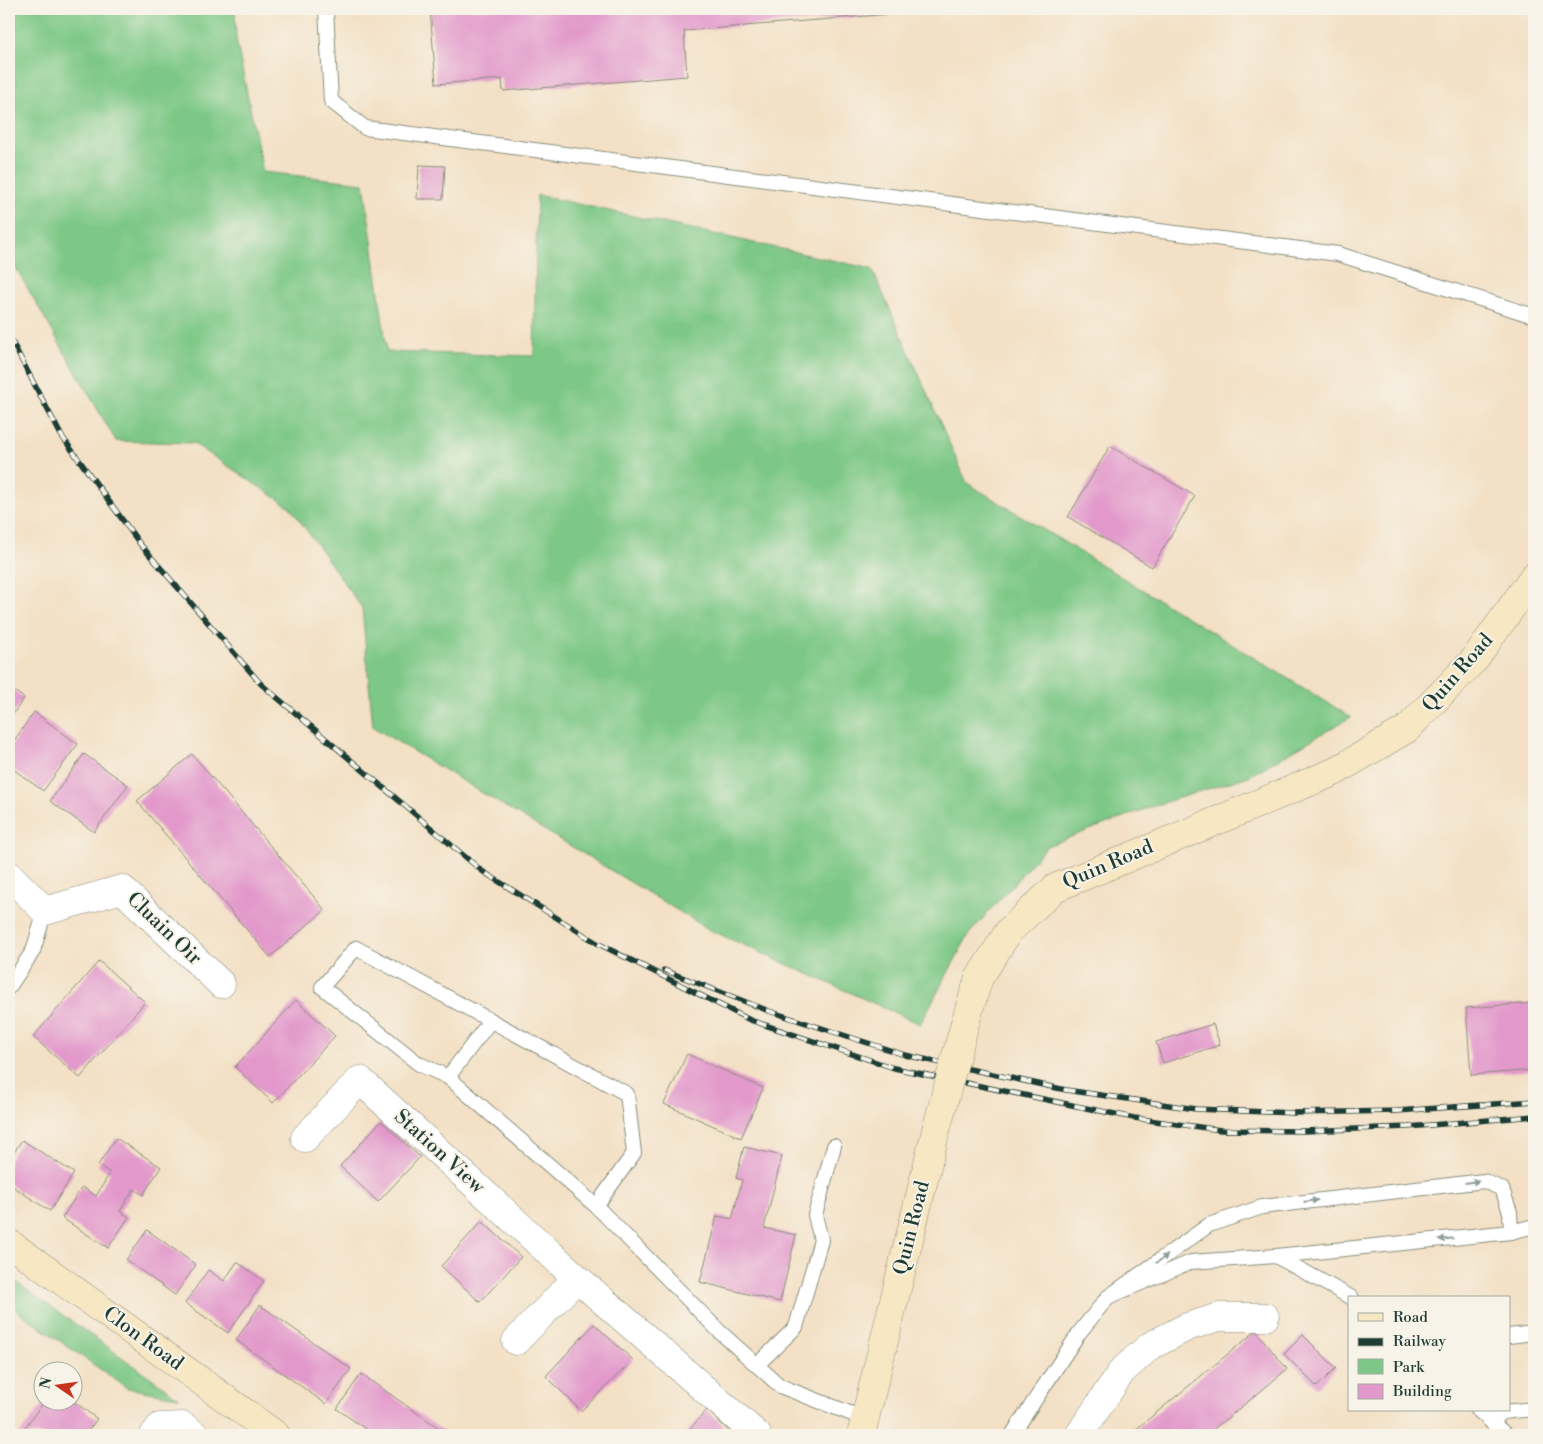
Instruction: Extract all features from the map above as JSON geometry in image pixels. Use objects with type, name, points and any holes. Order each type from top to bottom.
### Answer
[{"type":"main road","name":"Quin Road","points":[[863,1427],[936,1130],[965,1023],[979,978],[1009,931],[1055,888],[1334,772],[1407,729],[1474,660],[1534,576]]},
{"type":"main road","name":"Clon Road","points":[[9,1243],[276,1435]]},
{"type":"street","points":[[9,875],[45,911]]},
{"type":"street","name":"Cluain Oir","points":[[45,911],[122,889],[221,984]]},
{"type":"street","name":"Station View","points":[[305,1138],[360,1080],[577,1278],[756,1435]]},
{"type":"street","points":[[516,1341],[577,1278]]},
{"type":"street","points":[[1079,1435],[1122,1371],[1150,1346],[1187,1327],[1219,1317],[1266,1317]]},
{"type":"street","points":[[154,1435],[160,1427],[183,1426],[196,1435]]},
{"type":"lane","points":[[326,9],[331,101],[365,128],[1338,254],[1534,316]]},
{"type":"lane","points":[[9,987],[33,951],[45,911]]},
{"type":"lane","points":[[596,1206],[634,1153],[628,1094],[356,948],[322,987],[419,1064],[448,1077],[596,1206],[720,1332],[780,1386],[863,1427]]},
{"type":"lane","points":[[448,1077],[491,1020]]},
{"type":"lane","points":[[757,1365],[796,1328],[821,1240],[815,1215],[834,1146]]},
{"type":"lane","points":[[1012,1435],[1079,1333],[1108,1297],[1209,1225],[1262,1207],[1484,1181],[1502,1189],[1510,1212],[1512,1232]]},
{"type":"lane","points":[[1108,1297],[1191,1262],[1276,1256],[1512,1232],[1534,1226]]},
{"type":"lane","points":[[1276,1256],[1348,1296]]},
{"type":"lane","points":[[1510,1336],[1534,1333]]},
{"type":"lane","points":[[1510,1411],[1534,1409]]},
{"type":"lane","points":[[1480,1412],[1506,1435]]},
{"type":"lane","points":[[1492,1423],[1502,1412]]},
{"type":"green space","points":[[9,9],[235,9],[236,39],[263,172],[364,183],[387,352],[534,356],[537,195],[872,269],[967,483],[1351,717],[1249,776],[1153,806],[1047,846],[969,934],[920,1024],[710,930],[373,727],[362,608],[290,507],[193,443],[116,441],[9,256]]},
{"type":"green space","points":[[9,1277],[178,1397],[127,1388],[9,1305]]},
{"type":"building","points":[[430,9],[940,10],[684,31],[687,76],[503,91],[502,79],[436,84]]},
{"type":"building","points":[[419,165],[445,166],[443,199],[417,199]]},
{"type":"building","points":[[1110,446],[1195,496],[1152,567],[1068,517]]},
{"type":"building","points":[[9,687],[24,698],[9,720]]},
{"type":"building","points":[[34,712],[78,744],[43,791],[9,766],[9,748]]},
{"type":"building","points":[[84,754],[128,785],[94,832],[50,801]]},
{"type":"building","points":[[192,754],[325,910],[270,957],[137,801]]},
{"type":"building","points":[[99,961],[145,1002],[80,1078],[33,1037]]},
{"type":"building","points":[[296,1000],[335,1036],[273,1103],[235,1067]]},
{"type":"building","points":[[1534,1003],[1534,1070],[1471,1075],[1466,1008]]},
{"type":"building","points":[[1213,1024],[1220,1045],[1163,1063],[1156,1042]]},
{"type":"building","points":[[687,1054],[763,1088],[741,1138],[664,1104]]},
{"type":"building","points":[[381,1121],[420,1157],[378,1202],[340,1166]]},
{"type":"building","points":[[116,1138],[161,1167],[143,1195],[134,1189],[120,1211],[129,1217],[108,1248],[62,1218],[82,1187],[96,1196],[110,1173],[98,1165]]},
{"type":"building","points":[[22,1140],[74,1173],[50,1211],[9,1184],[9,1160]]},
{"type":"building","points":[[744,1147],[782,1156],[764,1228],[796,1235],[780,1302],[700,1282],[717,1216],[732,1219],[742,1180],[736,1178]]},
{"type":"building","points":[[482,1221],[521,1257],[480,1302],[441,1266]]},
{"type":"building","points":[[147,1230],[196,1265],[175,1295],[126,1260]]},
{"type":"building","points":[[237,1262],[264,1281],[228,1333],[185,1303],[208,1270],[224,1281]]},
{"type":"building","points":[[260,1305],[351,1369],[326,1404],[236,1340]]},
{"type":"building","points":[[594,1324],[633,1360],[581,1411],[546,1376]]},
{"type":"building","points":[[1256,1331],[1287,1369],[1255,1396],[1206,1435],[1129,1435]]},
{"type":"building","points":[[1303,1335],[1336,1368],[1317,1387],[1284,1354]]},
{"type":"building","points":[[361,1374],[449,1435],[374,1435],[337,1409]]},
{"type":"building","points":[[82,1408],[97,1419],[85,1435],[19,1435],[36,1412],[82,1412]]},
{"type":"building","points":[[707,1410],[733,1435],[684,1435]]},
{"type":"railway","points":[[9,336],[61,435],[140,544],[261,684],[482,871],[597,943],[750,1020],[894,1068],[1134,1118],[1221,1130],[1303,1131],[1408,1127],[1534,1116]]},
{"type":"railway","points":[[664,970],[769,1011],[905,1055],[1066,1090],[1196,1109],[1293,1113],[1397,1111],[1534,1101]]}]
